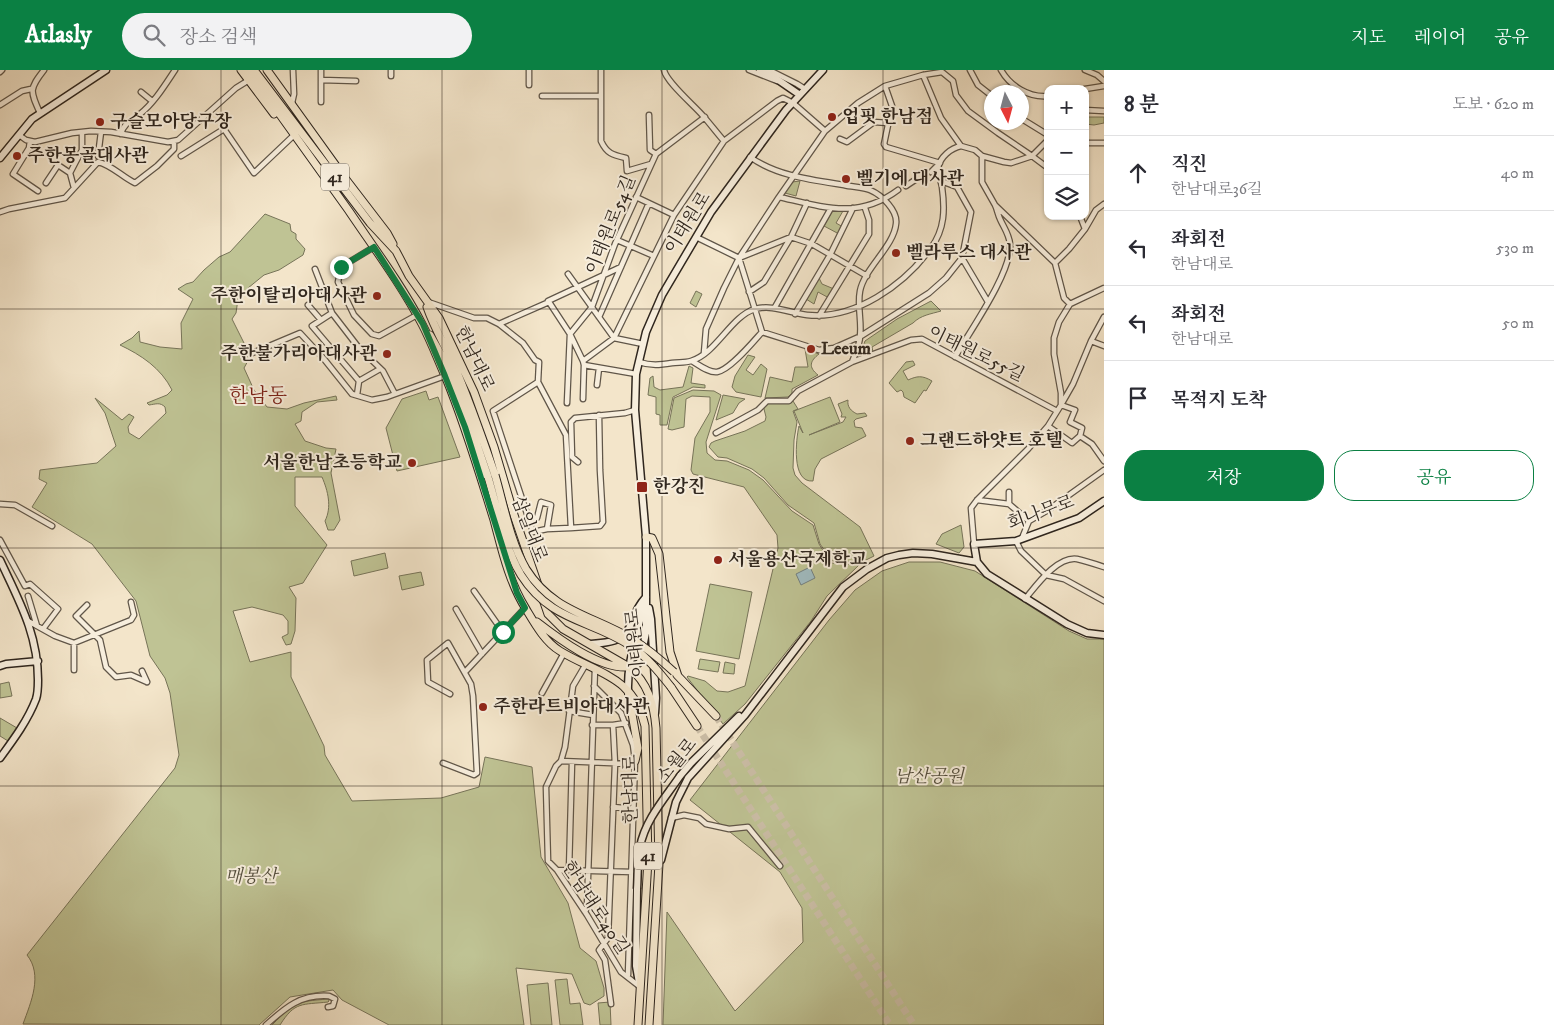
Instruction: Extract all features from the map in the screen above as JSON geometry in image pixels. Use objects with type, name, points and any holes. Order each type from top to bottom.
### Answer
[{"type":"main road","points":[[0,158],[32,119],[106,70]]},
{"type":"main road","points":[[241,70],[327,181]]},
{"type":"main road","name":"한남대로","points":[[248,70],[374,247],[423,324],[465,427],[517,593],[525,608],[542,634],[564,653],[610,676],[628,691],[642,713],[645,726],[648,860],[638,1025]]},
{"type":"main road","name":"한남대로","points":[[254,70],[370,223],[396,252],[409,276],[439,318],[474,392],[494,447],[514,515],[548,614],[563,629],[629,667],[637,673],[647,688],[655,716],[660,864],[648,1025]]},
{"type":"main road","points":[[267,70],[387,234],[396,252]]},
{"type":"main road","points":[[760,70],[771,75],[800,95]]},
{"type":"main road","name":"이태원로","points":[[629,667],[635,666],[640,662],[646,633],[646,537],[635,410],[636,374],[646,332],[662,295],[711,212],[750,157],[793,103],[823,70]]},
{"type":"main road","name":"삼일대로","points":[[426,302],[431,320],[453,363],[470,403],[513,561],[542,600],[559,612],[631,646],[648,661],[671,687],[697,726]]},
{"type":"main road","name":"삼일대로","points":[[423,324],[436,343],[448,367],[527,570],[539,586],[572,612],[631,638],[645,648],[676,674],[716,716]]},
{"type":"main road","name":"회나무로","points":[[974,544],[1019,540],[1079,518],[1104,501]]},
{"type":"main road","points":[[646,537],[652,538],[659,554],[670,652],[676,674]]},
{"type":"main road","points":[[974,544],[977,562],[987,574],[1067,624],[1087,633],[1104,635]]},
{"type":"main road","name":"소월로","points":[[660,864],[676,802],[688,778],[745,715],[834,598],[849,582],[887,558],[913,553],[977,562]]},
{"type":"main road","points":[[0,560],[28,621],[38,661],[37,697],[19,732],[0,758]]},
{"type":"main road","name":"이태원로","points":[[591,644],[605,643],[623,637],[631,625],[639,605],[646,597]]},
{"type":"main road","name":"이태원로","points":[[628,691],[629,667],[633,644],[646,597]]},
{"type":"main road","name":"이태원로","points":[[646,597],[651,618],[656,698],[655,716]]},
{"type":"main road","name":"한남대로","points":[[531,617],[571,647],[616,667],[629,667]]},
{"type":"main road","name":"이태원로","points":[[638,630],[640,633],[646,633]]},
{"type":"main road","points":[[0,666],[38,661]]},
{"type":"main road","name":"소월로","points":[[640,986],[636,966],[637,889],[639,848],[643,836],[654,814],[680,776],[764,690]]},
{"type":"main road","points":[[628,691],[638,748],[635,763]]},
{"type":"street","points":[[40,113],[32,96],[31,89],[44,70]]},
{"type":"street","points":[[291,105],[294,94],[293,70]]},
{"type":"street","points":[[320,70],[321,102]]},
{"type":"street","points":[[391,70],[391,76]]},
{"type":"street","points":[[529,70],[529,86]]},
{"type":"street","points":[[601,70],[601,141],[606,150],[616,156],[626,158],[627,171],[651,164]]},
{"type":"street","points":[[664,70],[664,73],[676,88],[705,117],[724,142]]},
{"type":"street","points":[[748,70],[780,82]]},
{"type":"street","points":[[769,70],[777,72],[805,89]]},
{"type":"street","points":[[970,70],[978,85],[984,90]]},
{"type":"street","points":[[1001,70],[1018,88],[1037,97],[1044,96]]},
{"type":"street","points":[[1086,70],[1104,81]]},
{"type":"street","points":[[120,134],[122,129],[142,113],[173,71]]},
{"type":"street","points":[[704,353],[706,329],[724,288],[739,258],[792,176],[825,131],[858,103],[885,86],[942,72],[953,81],[956,95],[968,110],[1044,165]]},
{"type":"street","points":[[1097,75],[1104,74]]},
{"type":"street","points":[[924,75],[941,118],[961,146]]},
{"type":"street","points":[[19,135],[35,142],[49,137],[82,132],[101,132],[168,142],[174,141],[178,140],[230,94],[249,80]]},
{"type":"street","points":[[321,80],[356,81]]},
{"type":"street","points":[[885,86],[892,106],[884,144],[886,147],[940,163]]},
{"type":"street","points":[[1089,88],[1104,86]]},
{"type":"street","points":[[0,105],[22,91],[31,89]]},
{"type":"street","points":[[141,92],[152,101]]},
{"type":"street","points":[[542,96],[601,96]]},
{"type":"street","points":[[583,363],[614,338],[674,215],[724,142],[783,98],[793,103],[825,131]]},
{"type":"street","points":[[1089,110],[1104,111]]},
{"type":"street","points":[[649,115],[650,150],[656,154]]},
{"type":"street","name":"이태원로54길","points":[[592,308],[617,240],[656,154],[705,117]]},
{"type":"street","points":[[840,139],[847,142],[874,122],[888,123]]},
{"type":"street","points":[[1029,123],[1044,133]]},
{"type":"street","points":[[181,156],[224,129],[254,173],[292,137]]},
{"type":"street","points":[[70,173],[82,150],[82,132]]},
{"type":"street","points":[[98,156],[101,132]]},
{"type":"street","points":[[30,141],[29,148],[13,174],[38,191]]},
{"type":"street","points":[[0,212],[65,198],[98,162],[106,164],[126,179],[135,183],[157,166],[174,149],[174,141]]},
{"type":"street","points":[[1089,143],[1104,143]]},
{"type":"street","points":[[931,172],[946,154],[954,148],[961,146],[975,150],[982,156],[1011,163],[1032,156],[1044,144]]},
{"type":"street","points":[[955,357],[988,302],[1010,253],[1008,235],[995,204],[982,182],[982,156]]},
{"type":"street","points":[[750,157],[792,176],[870,190],[885,200],[896,217],[896,228],[860,291],[860,336],[852,362]]},
{"type":"street","points":[[639,362],[652,366],[692,361],[711,348],[737,321],[755,309],[775,307],[795,314],[820,316],[860,306],[894,286],[911,272],[932,247],[941,230],[944,219],[941,181],[938,171],[940,163]]},
{"type":"street","points":[[46,183],[58,165],[70,173],[74,188]]},
{"type":"street","points":[[906,186],[915,180]]},
{"type":"street","points":[[762,332],[819,350],[834,348],[860,336],[929,293],[946,278],[962,258],[971,212],[957,188],[941,181]]},
{"type":"street","points":[[779,197],[831,208],[865,208],[885,200],[898,190]]},
{"type":"street","points":[[636,197],[674,215]]},
{"type":"street","points":[[599,317],[649,203]]},
{"type":"street","points":[[749,292],[764,282],[792,236],[807,203]]},
{"type":"street","points":[[995,204],[1055,263],[1064,298],[1070,304]]},
{"type":"street","points":[[1055,263],[1085,229],[1096,210],[1104,204]]},
{"type":"street","points":[[775,307],[831,208]]},
{"type":"street","points":[[795,314],[830,255],[853,208]]},
{"type":"street","points":[[820,316],[869,234],[869,220],[865,208]]},
{"type":"street","points":[[1082,220],[1085,229]]},
{"type":"street","points":[[739,258],[792,236],[812,244],[867,276]]},
{"type":"street","points":[[696,237],[739,258],[762,332]]},
{"type":"street","points":[[617,240],[654,256]]},
{"type":"street","points":[[374,247],[341,267],[338,282],[354,315],[372,334],[379,336],[417,315]]},
{"type":"street","points":[[962,258],[988,302]]},
{"type":"street","points":[[498,324],[621,267]]},
{"type":"street","points":[[315,269],[332,312],[359,348],[380,368],[395,394]]},
{"type":"street","name":"이태원로54길","points":[[568,274],[614,338]]},
{"type":"street","points":[[1061,405],[1061,393],[1055,364],[1054,338],[1059,322],[1070,304],[1104,288]]},
{"type":"street","points":[[426,302],[474,318],[487,318],[498,324],[522,343],[535,360],[539,362],[538,382],[566,435],[572,528]]},
{"type":"street","points":[[522,313],[549,302],[570,334],[583,363],[583,399]]},
{"type":"street","points":[[308,305],[320,320]]},
{"type":"street","points":[[567,403],[570,334],[592,308]]},
{"type":"street","points":[[332,312],[312,326],[359,380],[357,395]]},
{"type":"street","points":[[974,544],[971,508],[1048,426],[1073,384],[1091,341],[1104,317]]},
{"type":"street","points":[[692,361],[709,371],[717,372],[726,369],[762,332]]},
{"type":"street","points":[[250,354],[300,333],[352,394],[372,400],[445,376]]},
{"type":"street","points":[[614,338],[643,344]]},
{"type":"street","name":"이태원로55길","points":[[716,433],[758,410],[767,401],[789,400],[798,391],[852,362],[911,340],[922,339],[1057,411]]},
{"type":"street","points":[[1091,341],[1104,346]]},
{"type":"street","points":[[583,363],[599,368],[636,374]]},
{"type":"street","points":[[359,380],[380,368]]},
{"type":"street","points":[[597,385],[599,368]]},
{"type":"street","points":[[538,382],[493,411],[533,532],[547,529],[600,526],[603,522],[599,415]]},
{"type":"street","points":[[1048,426],[1072,443],[1080,436],[1082,428],[1070,422],[1075,410],[1061,405]]},
{"type":"street","points":[[578,462],[572,457],[571,422],[575,418],[625,413],[635,410]]},
{"type":"street","points":[[1080,436],[1092,444],[1104,461]]},
{"type":"street","points":[[1104,470],[1048,510],[1029,521],[1019,540],[1021,551],[1046,575],[1064,579],[1104,601]]},
{"type":"street","points":[[1009,492],[1009,504]]},
{"type":"street","points":[[977,500],[1009,504],[1029,521]]},
{"type":"street","points":[[528,518],[537,518],[541,502],[551,505],[547,529]]},
{"type":"street","points":[[0,504],[15,506],[52,526]]},
{"type":"street","points":[[0,540],[2,547],[25,586],[30,584],[58,609],[43,629]]},
{"type":"street","points":[[1025,599],[1046,575],[1062,562],[1076,559],[1104,567]]},
{"type":"street","points":[[474,591],[503,632]]},
{"type":"street","points":[[28,596],[37,626]]},
{"type":"street","points":[[28,621],[55,636],[74,643],[131,620],[134,615],[131,602]]},
{"type":"street","points":[[87,605],[76,616],[100,640],[106,667],[116,677],[131,675],[146,682],[142,671]]},
{"type":"street","points":[[465,672],[525,608]]},
{"type":"street","points":[[456,609],[482,654]]},
{"type":"street","points":[[74,643],[74,670]]},
{"type":"street","points":[[443,763],[474,775],[477,773],[471,684],[448,643],[426,660],[428,682],[450,694]]},
{"type":"street","points":[[542,693],[564,653]]},
{"type":"street","name":"한남대로40길","points":[[586,664],[573,686],[565,747],[561,760],[556,766],[546,788],[548,861],[557,870],[621,972],[628,975],[640,986]]},
{"type":"street","points":[[584,912],[588,907],[594,668]]},
{"type":"street","points":[[594,686],[622,713],[633,746],[635,763],[634,809],[628,975]]},
{"type":"street","points":[[569,711],[593,715]]},
{"type":"street","points":[[592,725],[626,723]]},
{"type":"street","points":[[611,1004],[605,960],[599,950],[608,938],[613,807],[613,725]]},
{"type":"street","points":[[561,760],[614,764],[635,763]]},
{"type":"street","points":[[569,870],[572,762]]},
{"type":"street","points":[[613,807],[634,809]]},
{"type":"street","points":[[671,818],[684,815],[698,818],[706,824],[729,829],[748,827],[780,866]]},
{"type":"street","points":[[557,870],[632,872]]},
{"type":"street","points":[[266,1025],[297,1000],[330,996],[335,1002],[333,1006],[328,1007]]},
{"type":"green space","points":[[1089,117],[1104,117],[1104,123],[1089,124]]},
{"type":"green space","points":[[800,181],[796,196],[785,193],[792,182]]},
{"type":"green space","points":[[833,210],[843,211],[836,223],[843,227],[839,234],[824,226]]},
{"type":"green space","name":"매봉산","points":[[265,214],[290,224],[291,231],[296,234],[296,239],[305,249],[303,255],[279,270],[264,275],[238,299],[236,313],[232,319],[245,345],[249,359],[244,368],[254,390],[267,407],[287,409],[336,396],[337,400],[317,402],[302,412],[301,421],[295,424],[305,441],[326,448],[336,449],[331,473],[340,520],[334,530],[328,530],[325,521],[328,499],[322,477],[295,477],[295,506],[327,545],[303,583],[289,587],[296,598],[295,631],[291,644],[286,645],[282,637],[288,634],[288,621],[283,615],[252,607],[233,611],[250,662],[291,652],[291,677],[324,746],[325,755],[352,801],[441,798],[479,787],[485,757],[532,767],[541,857],[568,903],[580,948],[596,961],[604,988],[604,996],[590,1005],[584,1003],[572,974],[516,968],[524,1025],[389,1025],[342,1000],[333,990],[290,997],[259,1025],[23,1024],[32,998],[35,980],[32,963],[27,955],[175,768],[179,755],[170,693],[165,678],[150,656],[136,601],[92,544],[32,507],[47,483],[39,479],[40,470],[97,463],[116,446],[105,413],[95,398],[122,420],[129,414],[134,417],[128,427],[129,433],[139,439],[166,413],[165,407],[161,404],[149,405],[147,403],[167,395],[172,390],[167,382],[150,363],[120,345],[139,331],[140,342],[160,347],[182,349],[181,323],[193,299],[178,289],[193,282],[219,257],[230,252]]},
{"type":"green space","points":[[819,278],[822,284],[834,289],[829,298],[818,292],[814,304],[806,299]]},
{"type":"green space","points":[[696,291],[702,294],[696,307],[690,303]]},
{"type":"green space","points":[[931,301],[941,311],[919,318],[872,347],[873,352],[859,358],[865,341],[897,319]]},
{"type":"green space","points":[[805,349],[819,354],[811,364],[818,375],[792,389],[792,393],[788,397],[765,398],[770,377],[792,382],[795,367],[808,367]]},
{"type":"green space","points":[[748,355],[755,357],[746,370],[753,375],[761,364],[767,369],[761,397],[736,392],[732,387],[735,376]]},
{"type":"green space","points":[[913,361],[915,365],[903,371],[908,380],[920,377],[932,381],[915,403],[904,397],[901,390],[897,392],[889,383],[906,362]]},
{"type":"green space","points":[[689,366],[693,368],[691,383],[705,385],[705,388],[693,387],[673,397],[667,425],[660,425],[660,415],[656,414],[656,397],[648,395],[650,378],[653,376],[654,387],[660,390],[683,387]]},
{"type":"green space","points":[[693,390],[714,391],[721,395],[706,442],[707,453],[715,460],[727,461],[749,470],[763,480],[792,511],[813,525],[819,544],[824,552],[825,560],[831,563],[859,565],[827,596],[811,621],[745,704],[723,724],[687,677],[705,681],[717,691],[728,692],[745,686],[778,548],[777,535],[744,487],[693,474],[691,470],[695,438],[710,412],[710,397],[692,396],[686,399],[684,427],[668,429],[674,398]]},
{"type":"green space","points":[[426,391],[429,400],[438,397],[460,457],[397,471],[386,428],[402,399]]},
{"type":"green space","points":[[723,395],[745,399],[739,403],[733,413],[716,420]]},
{"type":"green space","points":[[830,397],[840,422],[809,435],[843,422],[846,417],[841,417],[842,414],[838,404],[848,400],[849,407],[853,412],[857,414],[865,413],[867,416],[854,421],[855,427],[862,428],[866,436],[821,459],[815,469],[813,481],[806,480],[798,468],[796,450],[799,426],[803,433],[794,411]]},
{"type":"green space","points":[[793,401],[798,409],[793,411],[797,422],[794,440],[793,468],[795,475],[802,483],[860,527],[874,556],[862,562],[833,561],[826,558],[814,523],[788,505],[764,478],[752,469],[727,458],[718,457],[709,447],[715,441],[745,431],[765,421],[763,405],[768,402]]},
{"type":"green space","points":[[961,525],[964,547],[959,553],[936,544],[942,534]]},
{"type":"green space","points":[[385,553],[388,568],[354,576],[351,561]]},
{"type":"green space","name":"남산공원","points":[[909,562],[940,562],[975,571],[1069,631],[1087,639],[1104,639],[1104,1025],[663,1025],[667,912],[735,1011],[803,942],[802,908],[780,872],[690,800],[829,620],[855,590],[882,571]]},
{"type":"green space","points":[[421,572],[424,585],[402,590],[399,576]]},
{"type":"green space","points":[[710,584],[752,592],[739,659],[696,651]]},
{"type":"green space","points":[[700,659],[720,662],[718,672],[698,669]]},
{"type":"green space","points":[[725,662],[735,664],[734,674],[723,673]]},
{"type":"green space","points":[[9,682],[12,696],[0,698],[0,684]]},
{"type":"green space","points":[[0,718],[17,728],[8,741],[0,736]]},
{"type":"green space","points":[[567,979],[570,1004],[580,1003],[583,1025],[560,1025],[555,980]]},
{"type":"green space","points":[[548,983],[552,1025],[531,1025],[527,985]]},
{"type":"green space","points":[[328,999],[328,1002],[305,1004],[295,1008],[285,1017],[280,1025],[272,1025],[286,1011],[297,1004]]},
{"type":"green space","points":[[610,1002],[611,1025],[600,1025],[598,1003]]},
{"type":"water","points":[[810,567],[815,578],[801,585],[796,574]]},
{"type":"tunnel","points":[[716,716],[914,1025]]},
{"type":"tunnel","points":[[697,726],[890,1025]]},
{"type":"place","name":"업핏 한남점","points":[[832,117]]},
{"type":"place","name":"구슬모아당구장","points":[[100,122]]},
{"type":"place","name":"주한몽골대사관","points":[[17,156]]},
{"type":"place","name":"벨기에 대사관","points":[[846,179]]},
{"type":"place","name":"벨라루스 대사관","points":[[896,253]]},
{"type":"place","name":"주한이탈리아대사관","points":[[377,296]]},
{"type":"place","name":"Leeum","points":[[811,349]]},
{"type":"place","name":"주한불가리아대사관","points":[[387,354]]},
{"type":"place","name":"그랜드하얏트 호텔","points":[[910,441]]},
{"type":"place","name":"서울한남초등학교","points":[[412,463]]},
{"type":"place","name":"한강진","points":[[642,487]]},
{"type":"place","name":"서울용산국제학교","points":[[718,560]]},
{"type":"place","name":"주한라트비아대사관","points":[[483,707]]},
{"type":"district","name":"한남동","points":[[258,396]]},
{"type":"route","points":[[341,267],[374,247],[423,324],[465,427],[505,557],[517,593],[525,608],[503,632]]}]
